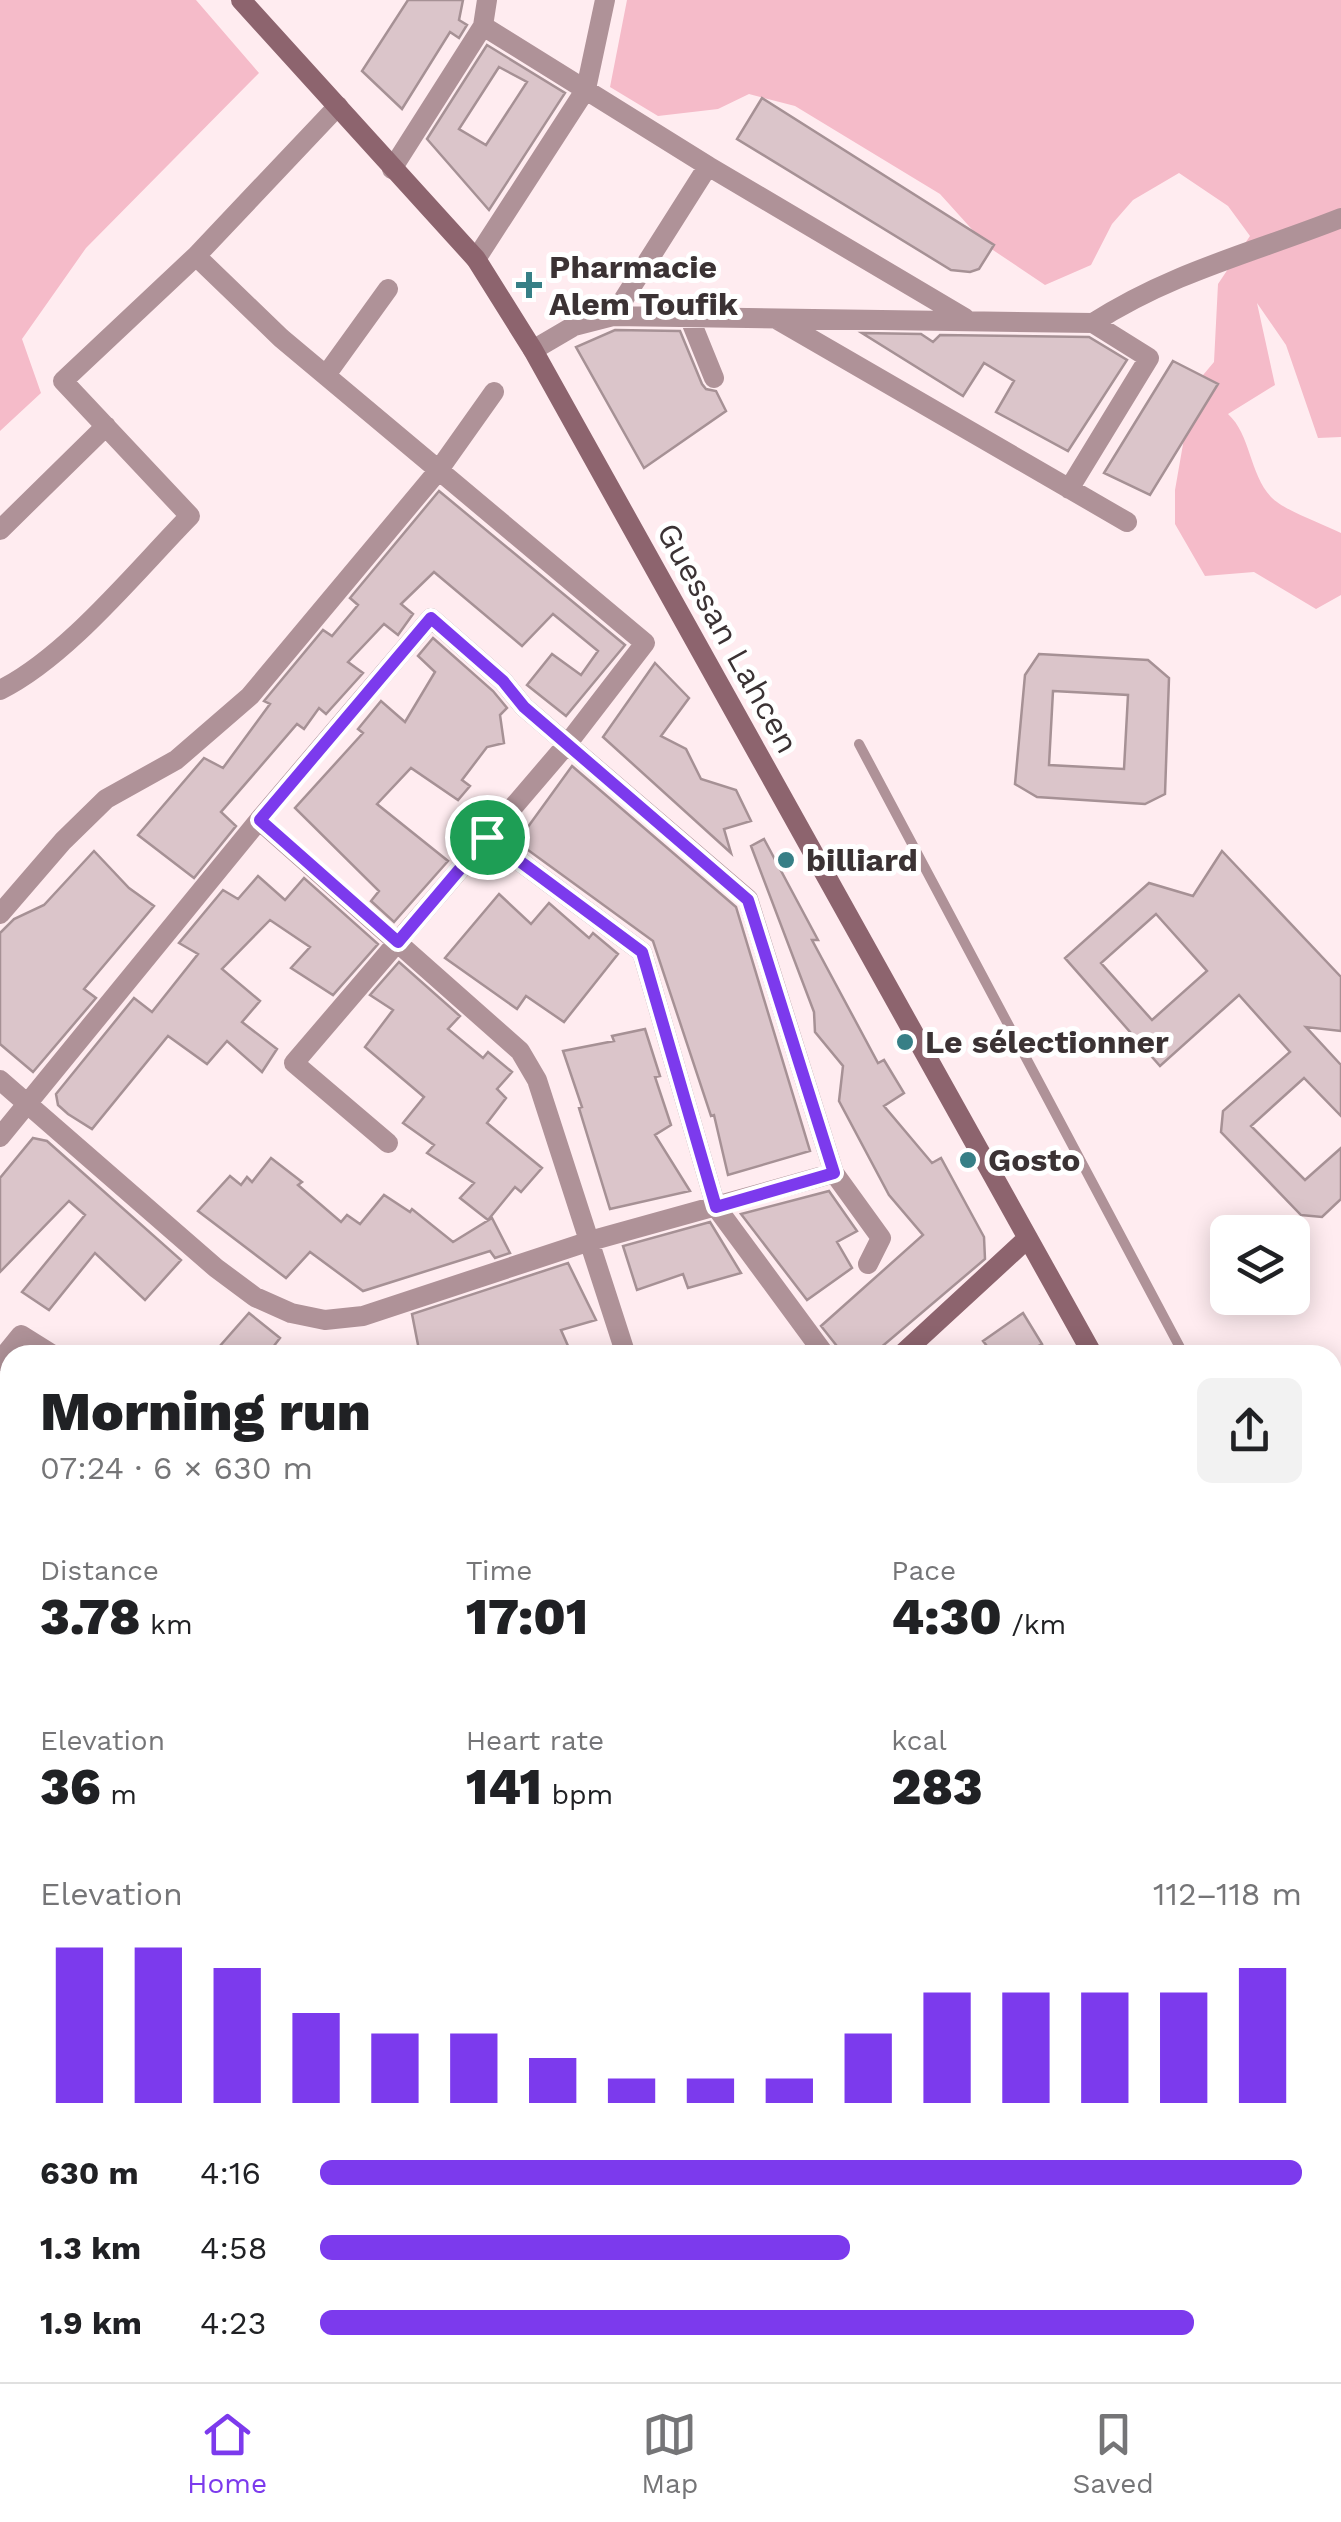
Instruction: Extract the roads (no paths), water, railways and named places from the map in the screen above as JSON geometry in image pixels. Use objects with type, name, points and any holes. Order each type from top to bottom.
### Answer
[{"type":"main road","name":"Guessan Lahcen","points":[[242,0],[476,259],[533,350],[1087,1345]]},
{"type":"main road","points":[[911,1345],[1028,1238]]},
{"type":"street","points":[[392,169],[483,26],[486,0]]},
{"type":"street","points":[[476,259],[586,89],[605,0]]},
{"type":"street","points":[[483,26],[708,166],[967,319]]},
{"type":"street","points":[[0,690],[26,677],[58,651],[190,516],[63,381],[196,256],[338,106]]},
{"type":"street","points":[[612,316],[708,166]]},
{"type":"street","points":[[1093,324],[1175,277],[1341,218]]},
{"type":"street","points":[[196,256],[281,338],[644,643],[568,743],[294,1063],[388,1142]]},
{"type":"street","points":[[326,375],[388,288]]},
{"type":"street","points":[[533,350],[574,326],[612,316],[1093,324],[1150,358],[1069,489]]},
{"type":"street","points":[[690,318],[714,378]]},
{"type":"street","points":[[777,319],[1127,522]]},
{"type":"street","points":[[0,914],[63,840],[106,798],[176,760],[250,696],[438,472],[494,392]]},
{"type":"street","points":[[0,530],[106,426]]},
{"type":"street","points":[[0,1136],[431,618],[748,900],[834,1173],[881,1238],[868,1264]]},
{"type":"street","points":[[260,820],[520,1051],[537,1080],[623,1345]]},
{"type":"street","points":[[487,837],[642,952],[716,1207],[818,1345]]},
{"type":"street","points":[[0,1080],[216,1268],[255,1297],[291,1313],[325,1320],[363,1316],[590,1241],[834,1173]]},
{"type":"street","points":[[12,1345],[21,1334],[38,1345]]},
{"type":"lane","points":[[858,744],[1179,1345]]},
{"type":"place","name":"Pharmacie Alem Toufik","points":[[529,285]]},
{"type":"place","name":"billiard","points":[[786,860]]},
{"type":"place","name":"Le sélectionner","points":[[905,1042]]},
{"type":"place","name":"Gosto","points":[[968,1160]]}]
